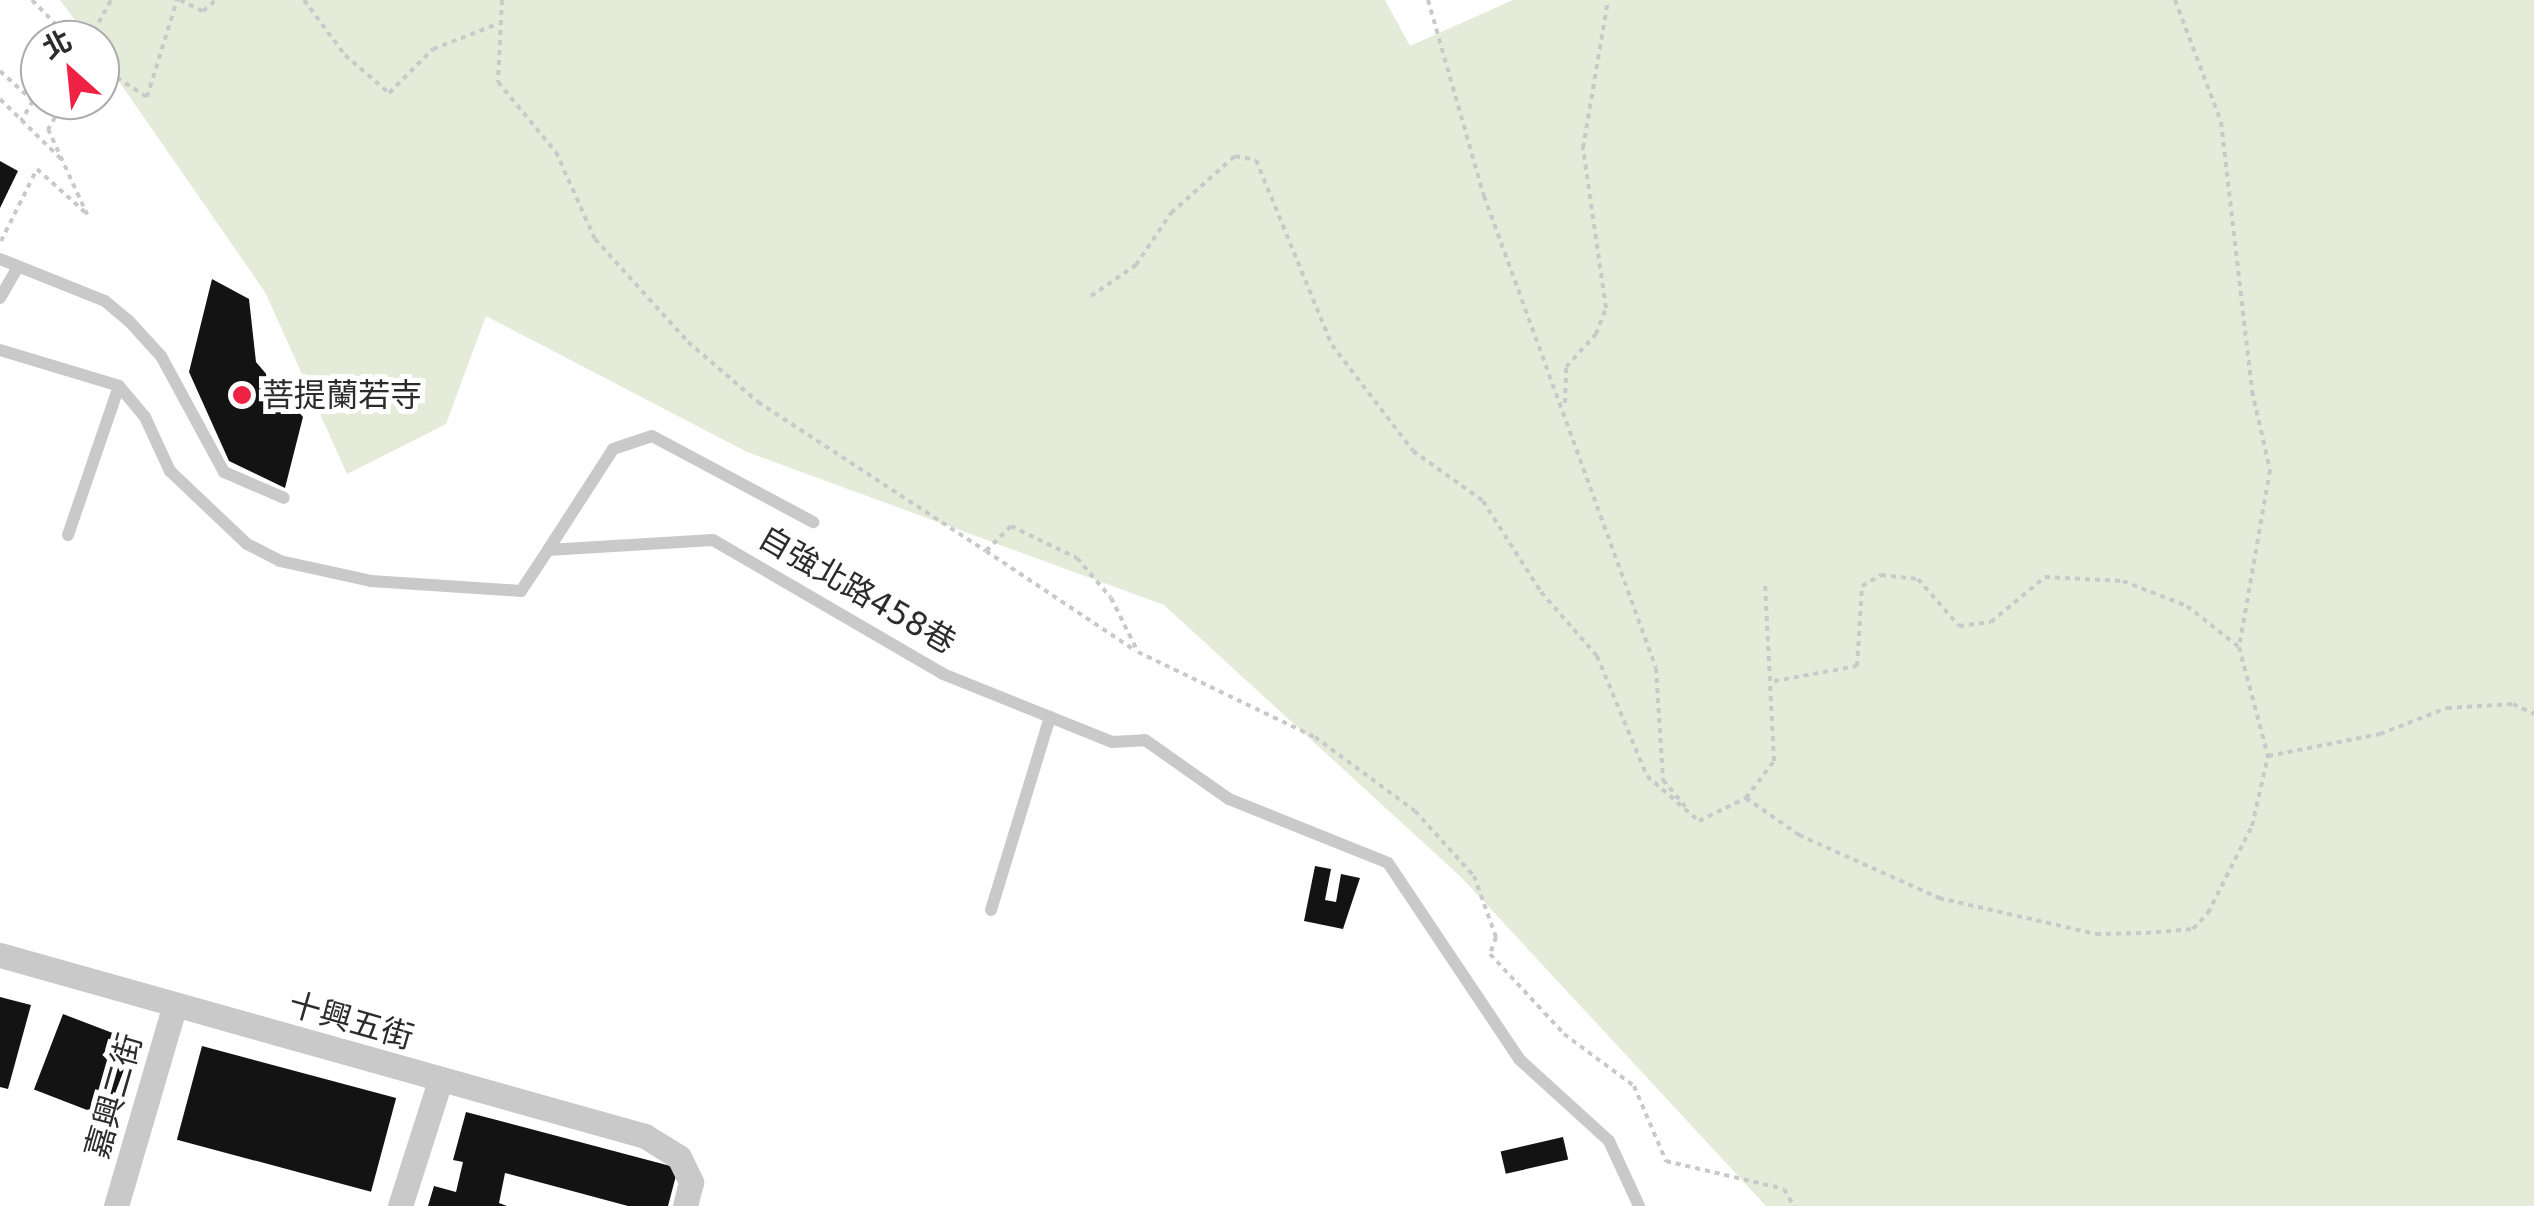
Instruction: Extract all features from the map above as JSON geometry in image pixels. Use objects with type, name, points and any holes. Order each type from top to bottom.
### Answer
[{"type":"street","name":"十興五街","points":[[0,955],[645,1136],[679,1157],[692,1182],[685,1206]]},
{"type":"street","name":"嘉興二街","points":[[116,1206],[176,1004]]},
{"type":"street","points":[[400,1206],[440,1081]]},
{"type":"lane","points":[[0,259],[105,301],[128,320],[161,356],[224,472],[284,498]]},
{"type":"lane","points":[[0,298],[17,268]]},
{"type":"lane","points":[[0,350],[119,386],[145,417],[170,472],[247,544],[280,560],[470,594],[521,591],[614,449],[652,436],[813,522]]},
{"type":"lane","points":[[68,535],[119,386]]},
{"type":"lane","name":"自強北路458巷","points":[[548,550],[713,540],[943,674],[1112,742],[1146,740],[1229,798],[1388,863],[1519,1059],[1608,1141],[1640,1206]]},
{"type":"lane","points":[[990,910],[1050,717]]},
{"type":"path","points":[[32,0],[52,20]]},
{"type":"path","points":[[120,79],[147,96],[178,0],[203,10],[216,0]]},
{"type":"path","points":[[304,0],[345,55],[389,93],[434,49],[497,24]]},
{"type":"path","points":[[502,0],[497,24],[498,82],[556,152],[596,239],[652,308],[758,402],[1138,652],[1315,737],[1415,811],[1474,876],[1496,937],[1490,954],[1564,1034],[1634,1086],[1666,1160],[1784,1189],[1794,1206]]},
{"type":"path","points":[[1428,0],[1484,196],[1565,407],[1585,489],[1656,668],[1663,780],[1700,821]]},
{"type":"path","points":[[1565,407],[1566,367],[1596,334],[1606,308],[1583,148],[1608,0]]},
{"type":"path","points":[[1746,798],[1799,834],[1939,898],[2096,934],[2194,928],[2208,913],[2252,826],[2268,756],[2239,647],[2270,470],[2252,391],[2221,122],[2175,0]]},
{"type":"path","points":[[0,70],[20,88]]},
{"type":"path","points":[[0,99],[20,119]]},
{"type":"path","points":[[21,120],[68,166]]},
{"type":"path","points":[[0,245],[37,169],[90,212],[48,129],[54,120]]},
{"type":"path","points":[[1091,296],[1136,266],[1171,213],[1235,156],[1256,160],[1332,346],[1413,451],[1483,501],[1541,592],[1597,656],[1647,776],[1700,821]]},
{"type":"path","points":[[986,551],[1011,526],[1077,558],[1119,610],[1138,652]]},
{"type":"path","points":[[1774,681],[1857,666],[1862,586],[1880,575],[1918,579],[1959,626],[1991,622],[2045,578],[2123,581],[2187,606],[2239,647]]},
{"type":"path","points":[[1700,821],[1746,798],[1774,761],[1768,719],[1774,681],[1765,583]]},
{"type":"path","points":[[2268,756],[2380,734],[2447,708],[2512,704],[2534,714]]},
{"type":"green space","points":[[60,0],[1385,0],[1410,46],[1513,0],[2534,0],[2534,1206],[1766,1206],[1461,877],[1164,605],[747,452],[486,316],[446,424],[347,474],[265,292],[120,83],[120,20],[75,20]]},
{"type":"building","points":[[0,161],[18,171],[0,208]]},
{"type":"building","name":"菩提蘭若寺","points":[[212,279],[249,299],[256,362],[303,417],[285,488],[229,461],[189,372]]},
{"type":"building","points":[[1315,866],[1331,869],[1325,900],[1336,902],[1341,874],[1360,878],[1343,929],[1304,921]]},
{"type":"building","points":[[0,997],[31,1005],[8,1089],[0,1087]]},
{"type":"building","points":[[63,1014],[135,1042],[106,1117],[34,1090]]},
{"type":"building","points":[[202,1046],[396,1098],[371,1192],[177,1140]]},
{"type":"building","points":[[466,1112],[678,1168],[668,1206],[628,1206],[505,1173],[499,1203],[507,1206],[428,1206],[434,1186],[456,1192],[463,1162],[453,1160]]},
{"type":"building","points":[[1563,1137],[1568,1159],[1506,1174],[1501,1151]]},
{"type":"place","name":"菩提蘭若寺","points":[[242,395]]}]
